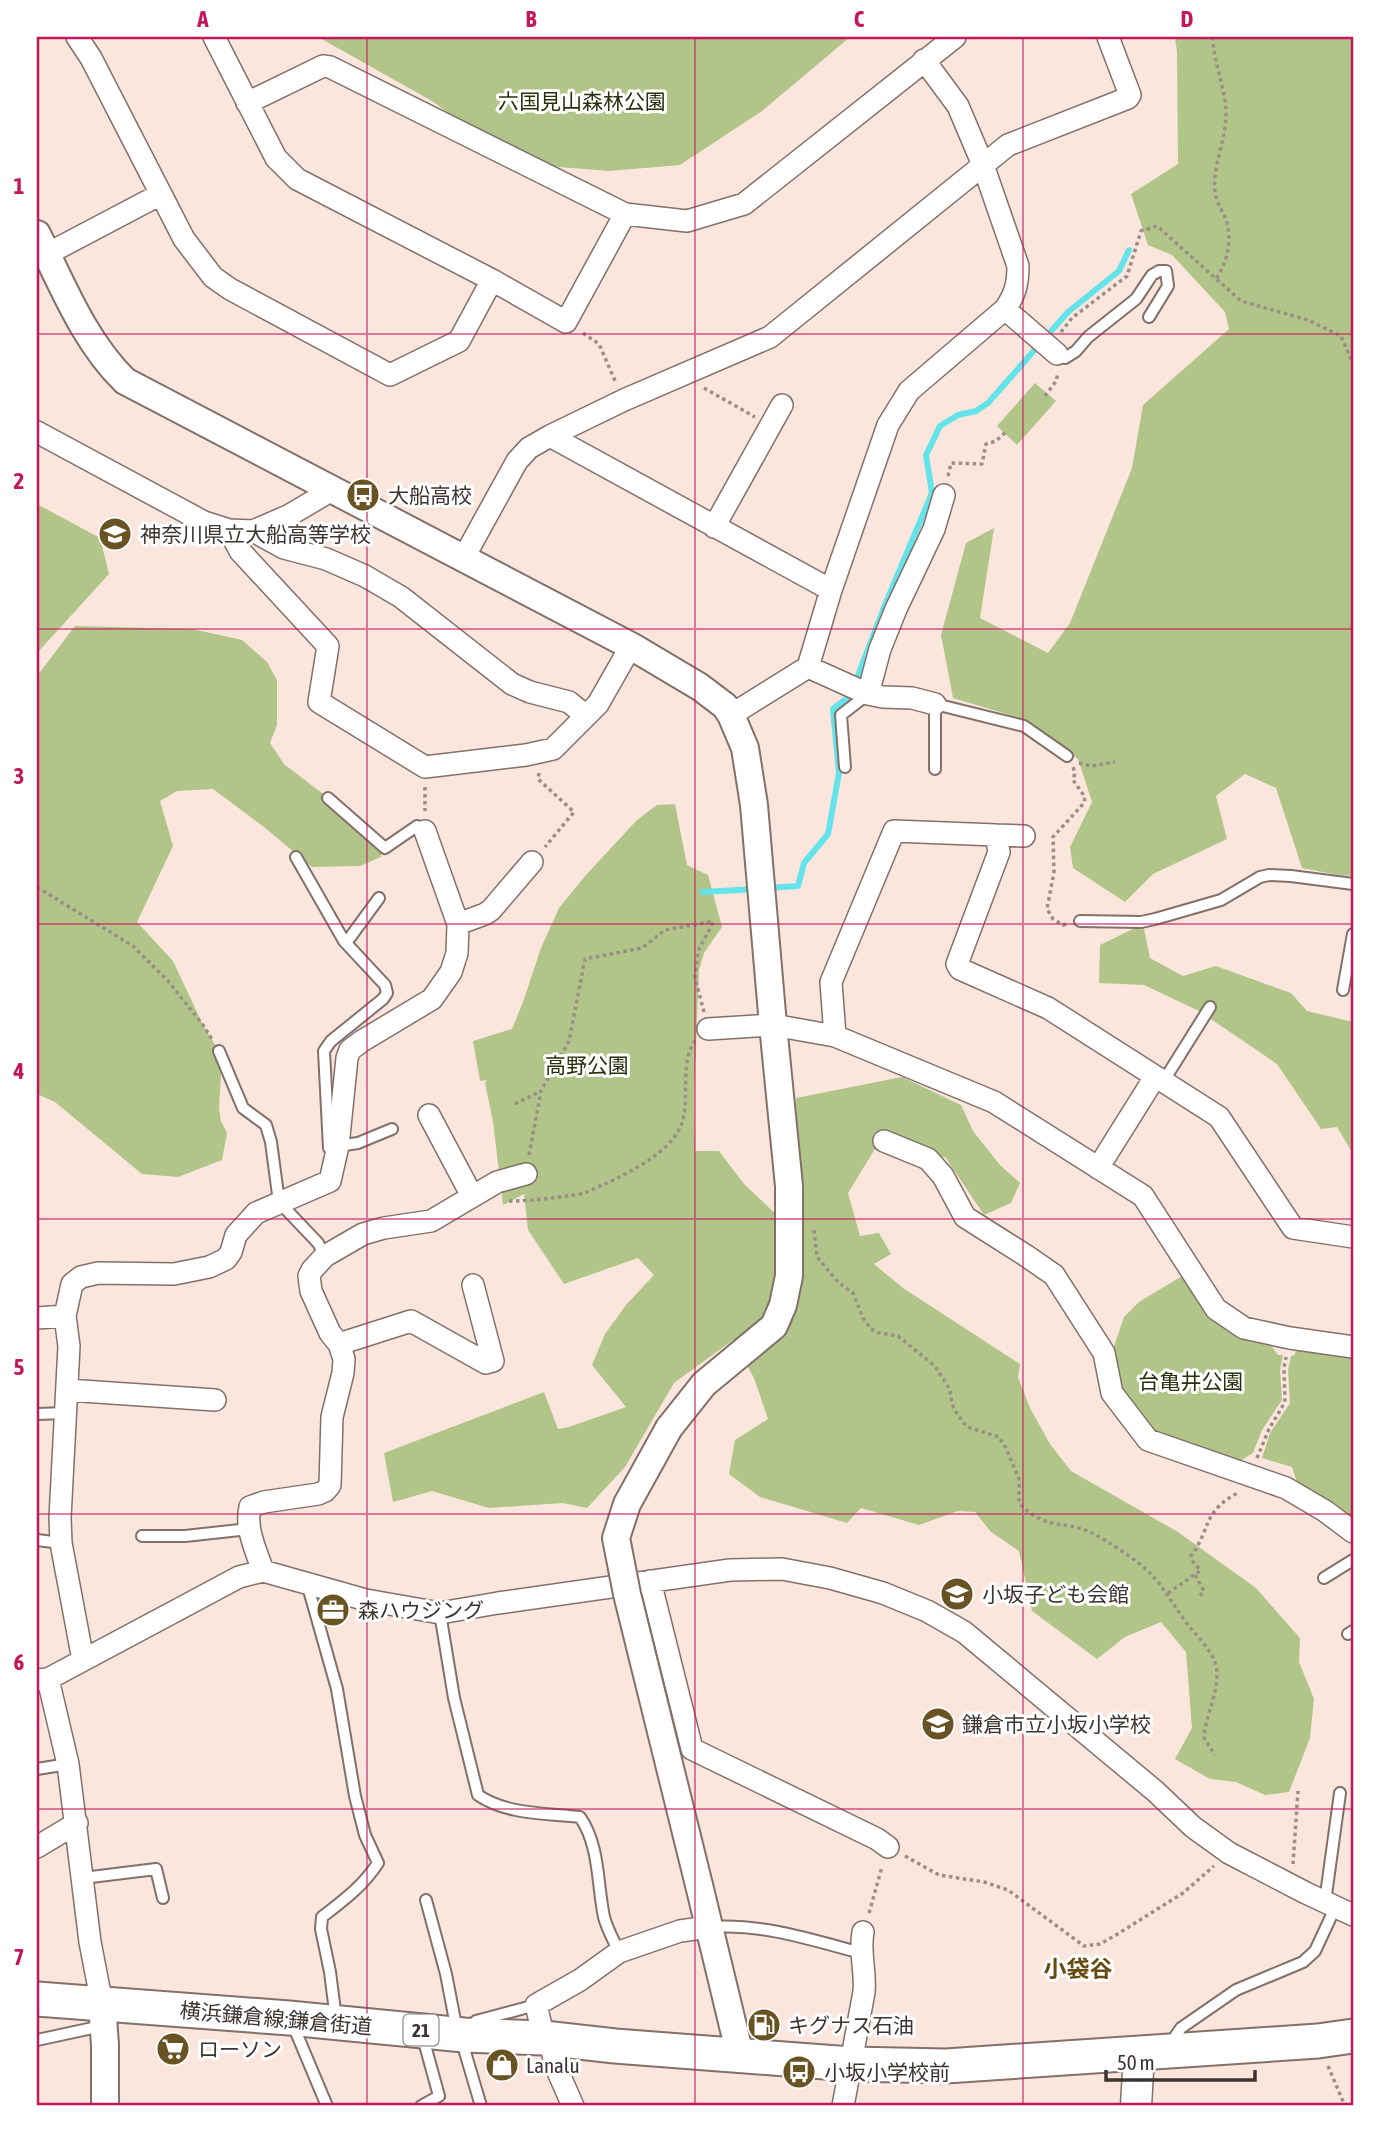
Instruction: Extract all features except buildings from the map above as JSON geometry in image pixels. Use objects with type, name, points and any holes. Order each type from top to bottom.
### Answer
[{"type":"main road","name":"横浜鎌倉線;鎌倉街道","points":[[37,1999],[103,2015],[289,2018],[421,2031],[547,2038],[615,2046],[851,2064],[946,2066],[1318,2041],[1353,2036]]},
{"type":"main road","points":[[1136,2106],[1152,2053]]},
{"type":"street","points":[[77,37],[91,58],[184,239],[213,277],[230,289],[390,375],[460,341],[492,280]]},
{"type":"street","points":[[214,37],[276,158],[297,180],[492,280],[566,322],[625,214]]},
{"type":"street","points":[[247,103],[323,66],[330,67],[625,214],[687,221],[744,204],[955,37]]},
{"type":"street","points":[[463,559],[517,461],[529,448],[624,400],[770,337],[1008,145],[1128,99],[1130,95],[1108,37]]},
{"type":"street","points":[[731,715],[808,667],[831,590],[888,425],[897,408],[909,391],[1005,309],[1014,296],[1018,283],[1018,266],[983,165],[958,106],[924,60]]},
{"type":"street","points":[[161,194],[42,244],[88,334],[107,363],[125,381],[631,646],[700,687],[724,706],[746,748],[754,805],[789,1186],[789,1276],[783,1305],[774,1326],[704,1384],[669,1427],[627,1504],[616,1538],[630,1608],[740,2056]]},
{"type":"street","points":[[1005,309],[1053,351]]},
{"type":"street","points":[[714,527],[782,405]]},
{"type":"street","points":[[37,432],[204,522],[229,530],[253,531],[288,516],[332,490]]},
{"type":"street","points":[[550,436],[831,590]]},
{"type":"street","points":[[868,694],[880,649],[934,529],[944,495]]},
{"type":"street","points":[[229,530],[240,551],[328,646],[319,702],[425,767],[526,755],[553,749],[598,704],[631,646]]},
{"type":"street","points":[[253,531],[284,548],[326,559],[365,576],[401,597],[512,684],[530,692],[569,702],[586,716]]},
{"type":"street","points":[[808,667],[868,694],[912,698],[935,704]]},
{"type":"street","points":[[83,1660],[61,1543],[60,1518],[69,1346],[65,1316],[72,1284],[81,1277],[98,1273],[174,1274],[209,1267],[226,1259],[236,1235],[256,1213],[330,1181],[336,1153],[347,1058],[351,1050],[432,999],[451,972],[457,953],[458,924],[425,831]]},
{"type":"street","points":[[835,1036],[831,982],[894,831],[1024,836]]},
{"type":"street","points":[[996,835],[999,852],[957,964],[960,969],[1048,1008],[1219,1117],[1293,1228],[1353,1237]]},
{"type":"street","points":[[458,924],[491,910],[532,862]]},
{"type":"street","points":[[708,1030],[773,1025],[835,1036],[994,1102],[1143,1196],[1216,1309],[1244,1328],[1290,1338],[1353,1346]]},
{"type":"street","points":[[1098,1168],[1159,1080]]},
{"type":"street","points":[[429,1115],[472,1196]]},
{"type":"street","points":[[884,1141],[928,1159],[943,1176],[965,1217],[1054,1275],[1104,1353],[1112,1393],[1148,1440],[1286,1488],[1325,1511],[1353,1532]]},
{"type":"street","points":[[263,1571],[249,1530],[247,1519],[250,1507],[264,1502],[318,1494],[330,1486],[332,1417],[344,1359],[309,1284],[312,1270],[325,1255],[363,1234],[431,1221],[497,1182],[526,1174]]},
{"type":"street","points":[[339,1344],[411,1321],[486,1363],[493,1361],[473,1285]]},
{"type":"street","points":[[37,1318],[65,1316]]},
{"type":"street","points":[[67,1390],[215,1400]]},
{"type":"street","points":[[106,2106],[103,2015],[94,1974],[77,1823],[68,1764],[42,1680],[239,1577],[263,1571],[366,1600],[440,1613],[730,1570],[782,1569],[830,1578],[884,1593],[928,1611],[964,1632],[1155,1791],[1193,1827],[1229,1853],[1338,1908]]},
{"type":"street","points":[[650,1581],[692,1749],[877,1839],[888,1847]]},
{"type":"street","points":[[37,1847],[77,1823]]},
{"type":"street","points":[[573,2106],[555,2065],[536,2005],[580,1980],[619,1952],[680,1931],[709,1927]]},
{"type":"street","points":[[844,2106],[866,1976],[862,1942]]},
{"type":"lane","points":[[1053,351],[1065,358],[1076,351],[1088,337],[1136,299],[1152,275],[1166,271],[1168,286],[1149,317]]},
{"type":"lane","points":[[845,767],[841,715],[868,694]]},
{"type":"lane","points":[[935,769],[935,704],[1024,726],[1069,758]]},
{"type":"lane","points":[[328,798],[385,848],[417,826],[420,832],[425,831]]},
{"type":"lane","points":[[296,857],[346,943],[385,985],[387,993],[331,1041],[324,1051],[329,1147],[336,1153],[392,1129]]},
{"type":"lane","points":[[1080,921],[1141,922],[1155,919],[1221,900],[1260,877],[1269,875],[1353,884]]},
{"type":"lane","points":[[346,943],[379,898]]},
{"type":"lane","points":[[1343,990],[1353,934]]},
{"type":"lane","points":[[1159,1080],[1210,1007]]},
{"type":"lane","points":[[219,1051],[243,1108],[265,1125],[271,1142],[279,1202],[318,1243],[325,1255]]},
{"type":"lane","points":[[37,1414],[65,1413]]},
{"type":"lane","points":[[142,1536],[185,1536],[249,1530]]},
{"type":"lane","points":[[37,1540],[61,1543]]},
{"type":"lane","points":[[1324,1578],[1353,1560]]},
{"type":"lane","points":[[307,1583],[337,1689],[355,1796],[365,1835],[378,1863],[355,1892],[322,1917],[321,1929],[331,1972],[336,2022]]},
{"type":"lane","points":[[440,1613],[454,1698],[478,1795],[510,1809],[580,1817],[589,1830],[595,1855],[604,1919],[619,1952]]},
{"type":"lane","points":[[37,1769],[68,1764]]},
{"type":"lane","points":[[1152,2053],[1181,2028],[1226,1997],[1303,1962],[1315,1951],[1338,1908],[1340,1793]]},
{"type":"lane","points":[[83,1878],[156,1869],[163,1898]]},
{"type":"lane","points":[[426,1900],[481,2106]]},
{"type":"lane","points":[[709,1927],[730,1925],[862,1942]]},
{"type":"lane","points":[[461,2034],[476,2021],[536,2005]]},
{"type":"lane","points":[[37,2040],[103,2015]]},
{"type":"lane","points":[[289,2018],[327,2106]]},
{"type":"lane","points":[[421,2031],[439,2096],[421,2106]]},
{"type":"path","points":[[1213,37],[1226,117],[1215,192],[1226,219],[1228,238],[1226,262],[1216,279]]},
{"type":"path","points":[[1045,396],[1057,380],[1053,351],[1072,318],[1127,276],[1141,231],[1157,226],[1241,301],[1308,320],[1341,335],[1353,364]]},
{"type":"path","points":[[566,322],[599,344],[624,400]]},
{"type":"path","points":[[682,376],[769,425]]},
{"type":"path","points":[[944,495],[951,463],[982,464],[986,444],[996,441],[1007,431]]},
{"type":"path","points":[[532,862],[574,812],[537,777],[548,762],[553,749]]},
{"type":"path","points":[[1069,758],[1091,766],[1115,762]]},
{"type":"path","points":[[425,767],[425,831]]},
{"type":"path","points":[[1073,780],[1085,797],[1084,803],[1053,837],[1054,872],[1048,909],[1053,919],[1063,925],[1080,921]]},
{"type":"path","points":[[37,887],[133,946],[168,981],[203,1025],[219,1051]]},
{"type":"path","points":[[504,1201],[575,1195],[632,1171],[655,1157],[672,1138],[684,1118],[689,1051],[708,1030],[695,978],[698,951],[714,921],[665,930],[642,948],[585,959],[569,1041],[541,1091],[526,1174]]},
{"type":"path","points":[[514,1104],[541,1091]]},
{"type":"path","points":[[813,1224],[817,1257],[838,1282],[853,1293],[863,1318],[871,1329],[898,1336],[935,1366],[944,1377],[952,1404],[967,1427],[999,1437],[1019,1479],[1019,1503],[1026,1511],[1047,1523],[1092,1533],[1148,1570],[1168,1593],[1183,1619],[1214,1661],[1217,1675],[1204,1738],[1215,1755]]},
{"type":"path","points":[[1168,1593],[1200,1569],[1191,1556],[1201,1542],[1210,1516],[1222,1502],[1247,1488],[1262,1442],[1285,1402],[1284,1368],[1290,1338]]},
{"type":"path","points":[[1195,1575],[1204,1591],[1199,1597]]},
{"type":"path","points":[[1287,1883],[1293,1865],[1298,1791]]},
{"type":"path","points":[[862,1942],[888,1847],[939,1875],[984,1882],[1008,1890],[1084,1946],[1100,1944],[1183,1893],[1229,1853]]},
{"type":"path","points":[[1318,2041],[1345,2106]]},
{"type":"green space","name":"六国見山森林公園","points":[[318,37],[850,37],[762,111],[680,165],[609,171],[546,166],[481,137],[432,101]]},
{"type":"green space","points":[[1175,37],[1353,37],[1353,876],[1302,868],[1276,788],[1245,774],[1216,796],[1227,839],[1153,874],[1125,902],[1073,868],[1070,847],[1092,802],[1078,759],[1023,719],[953,698],[941,635],[966,543],[994,528],[980,618],[1048,653],[1070,623],[1132,468],[1143,405],[1229,329],[1225,312],[1172,255],[1148,245],[1131,194],[1178,164]]},
{"type":"green space","points":[[1035,383],[1056,401],[1017,445],[997,426]]},
{"type":"green space","points":[[37,504],[100,538],[109,574],[37,653]]},
{"type":"green space","points":[[75,626],[192,629],[242,640],[267,662],[277,680],[277,725],[270,743],[284,764],[382,839],[381,857],[360,866],[312,867],[213,789],[177,791],[160,801],[173,846],[137,922],[173,961],[203,1025],[219,1051],[219,1108],[227,1133],[222,1160],[178,1177],[142,1174],[55,1102],[37,1094],[37,676]]},
{"type":"green space","name":"高野公園","points":[[675,804],[687,865],[708,875],[722,927],[704,953],[699,970],[694,1095],[695,1151],[719,1151],[744,1184],[779,1217],[800,1210],[796,1098],[902,1077],[961,1105],[973,1131],[1000,1165],[1020,1183],[1011,1203],[984,1215],[946,1158],[884,1134],[848,1193],[860,1236],[879,1233],[891,1254],[874,1264],[903,1288],[1020,1364],[1018,1377],[1030,1408],[1050,1444],[1071,1471],[1178,1532],[1256,1588],[1300,1638],[1299,1662],[1314,1699],[1310,1738],[1289,1792],[1265,1795],[1236,1782],[1210,1779],[1175,1759],[1192,1728],[1186,1652],[1161,1622],[1125,1637],[1097,1659],[1032,1611],[1019,1551],[991,1532],[975,1512],[958,1511],[919,1525],[861,1508],[847,1523],[760,1497],[729,1474],[735,1440],[768,1419],[754,1378],[733,1340],[674,1383],[625,1467],[587,1508],[563,1503],[489,1508],[432,1491],[393,1502],[384,1453],[544,1392],[558,1429],[626,1407],[592,1365],[605,1334],[626,1305],[654,1275],[638,1258],[564,1284],[528,1230],[524,1194],[503,1205],[493,1122],[485,1083],[487,1080],[480,1081],[473,1041],[512,1029],[541,948],[559,908],[637,820],[657,805]]},
{"type":"green space","points":[[1143,924],[1150,958],[1183,976],[1216,966],[1291,993],[1307,1011],[1353,1022],[1353,1154],[1337,1127],[1321,1129],[1277,1064],[1199,1011],[1144,985],[1099,983],[1100,945]]},
{"type":"green space","name":"台亀井公園","points":[[1182,1276],[1208,1318],[1239,1339],[1269,1343],[1278,1355],[1283,1355],[1280,1369],[1282,1400],[1262,1430],[1253,1453],[1235,1464],[1153,1432],[1121,1389],[1112,1352],[1124,1317],[1139,1302]]},
{"type":"green space","points":[[1298,1348],[1353,1357],[1353,1521],[1297,1482],[1292,1467],[1262,1458],[1270,1433],[1290,1403],[1288,1370],[1291,1356]]},
{"type":"waterway","points":[[768,888],[798,886],[804,863],[828,834],[839,773],[833,709],[850,696],[932,493],[926,455],[940,426],[958,415],[976,411],[988,403],[1068,312],[1119,271],[1129,250]]},
{"type":"waterway","points":[[703,892],[754,889]]},
{"type":"place","name":"大船高校","points":[[363,495]]},
{"type":"place","name":"神奈川県立大船高等学校","points":[[115,534]]},
{"type":"place","name":"小坂子ども会館","points":[[957,1594]]},
{"type":"place","name":"森ハウジング","points":[[333,1610]]},
{"type":"place","name":"鎌倉市立小坂小学校","points":[[938,1724]]},
{"type":"place","name":"キグナス石油","points":[[764,2025]]},
{"type":"place","name":"ローソン","points":[[173,2049]]},
{"type":"place","name":"Lanalu","points":[[502,2065]]},
{"type":"place","name":"小坂小学校前","points":[[799,2072]]},
{"type":"district","name":"小袋谷","points":[[1078,1969]]}]
